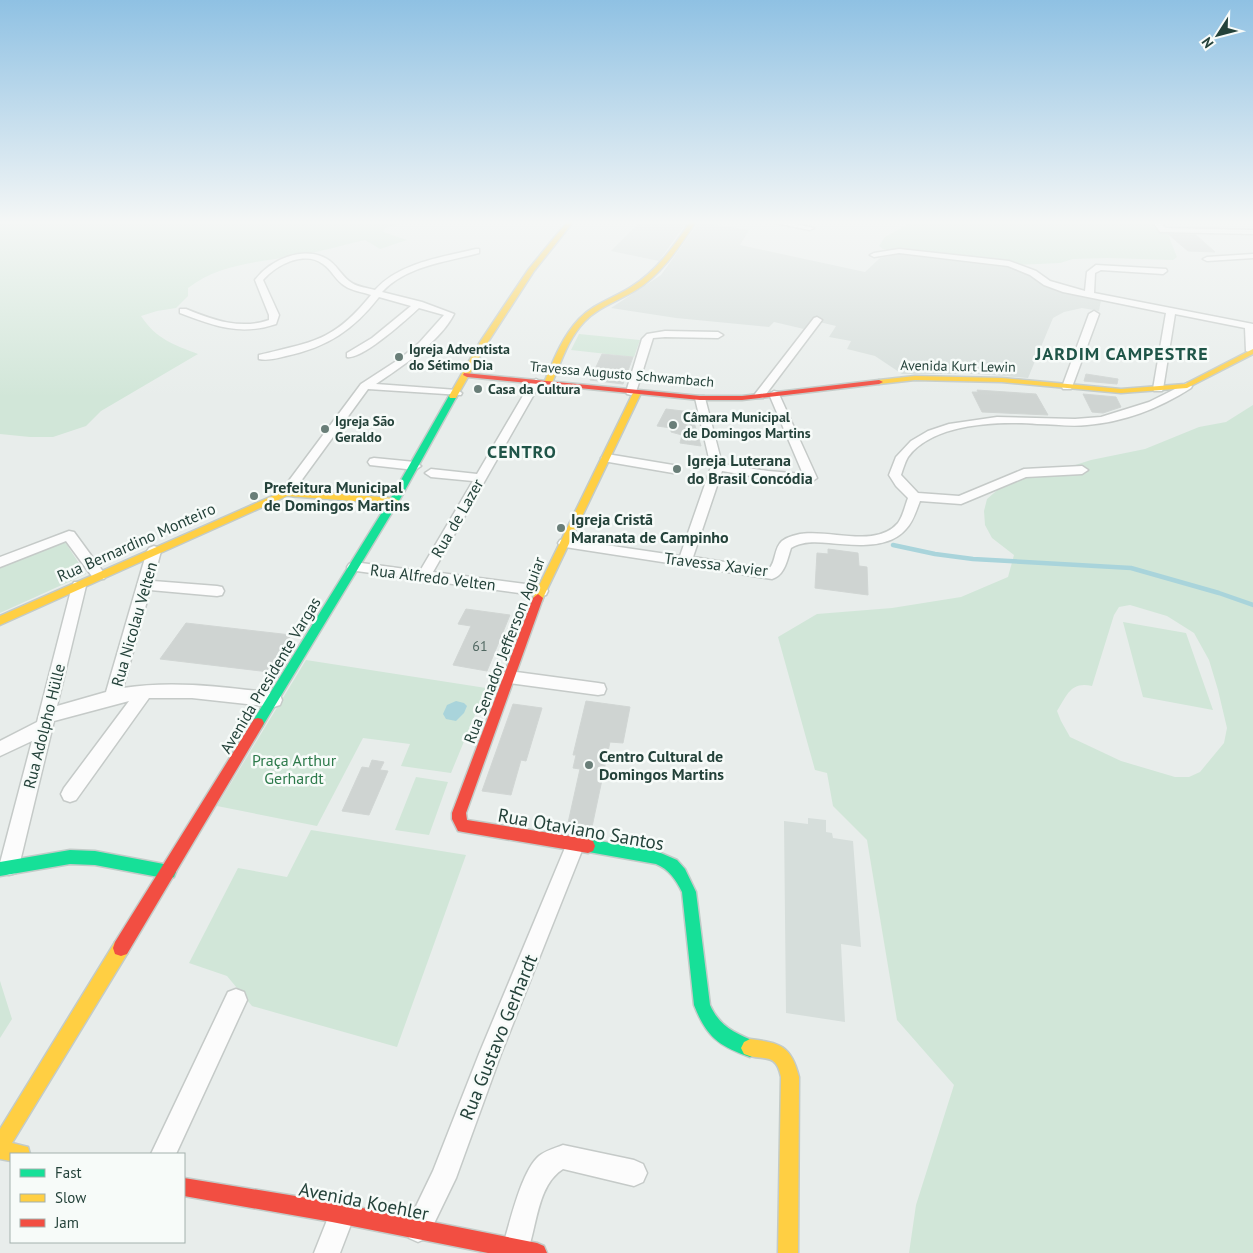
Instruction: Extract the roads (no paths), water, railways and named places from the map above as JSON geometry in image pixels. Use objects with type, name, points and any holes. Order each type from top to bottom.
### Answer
[{"type":"main road","name":"Avenida Presidente Vargas","points":[[0,1148],[274,700],[415,466],[484,342],[524,280]]},
{"type":"main road","points":[[542,382],[573,332],[585,317],[598,307],[637,287],[645,280]]},
{"type":"main road","name":"Avenida Kurt Lewin","points":[[774,394],[915,378],[1002,380],[1100,390],[1158,389],[1187,386],[1252,351]]},
{"type":"main road","name":"Travessa Augusto Schwambach","points":[[467,375],[700,398],[733,398],[774,394]]},
{"type":"main road","name":"Rua Senador Jefferson Aguiar","points":[[459,814],[541,591],[606,458],[634,392]]},
{"type":"main road","points":[[286,493],[394,501]]},
{"type":"main road","name":"Rua Bernardino Monteiro","points":[[0,621],[286,493]]},
{"type":"main road","name":"Rua Otaviano Santos","points":[[459,814],[460,822],[463,826],[651,856],[671,864],[684,880],[689,892],[702,1005],[707,1021],[713,1030],[727,1041],[752,1048],[776,1051],[784,1057],[789,1067],[791,1108],[788,1253]]},
{"type":"main road","points":[[4,867],[70,857],[95,858],[169,872]]},
{"type":"main road","points":[[0,1148],[17,1153]]},
{"type":"main road","name":"Avenida Koehler","points":[[185,1187],[342,1214],[526,1251]]},
{"type":"street","points":[[182,311],[227,327],[253,328],[267,325],[273,322],[274,315],[259,280]]},
{"type":"street","points":[[286,493],[365,386],[405,360],[446,320],[449,314],[445,311],[377,294],[345,283],[343,280]]},
{"type":"street","points":[[263,357],[301,350],[323,342],[353,321],[385,284],[391,280]]},
{"type":"street","points":[[1046,280],[1055,286],[1088,294],[1252,327],[1252,351]]},
{"type":"street","points":[[1088,294],[1090,280]]},
{"type":"street","points":[[351,355],[375,340],[419,304]]},
{"type":"street","points":[[1158,389],[1171,310]]},
{"type":"street","points":[[1067,387],[1094,314]]},
{"type":"street","points":[[759,396],[817,320]]},
{"type":"street","points":[[634,392],[647,339],[650,336],[665,334],[718,335]]},
{"type":"street","name":"Rua de Lazer","points":[[424,576],[480,478],[542,382]]},
{"type":"street","points":[[365,386],[457,393]]},
{"type":"street","points":[[1082,470],[1024,473],[961,500],[915,497],[900,483],[895,475],[896,466],[901,455],[922,438],[942,429],[1012,420],[1073,423],[1108,419],[1152,404],[1187,386]]},
{"type":"street","points":[[1136,390],[1152,404]]},
{"type":"street","points":[[717,467],[768,475],[812,478],[774,394]]},
{"type":"street","points":[[685,562],[717,467],[700,398]]},
{"type":"street","points":[[606,458],[673,469]]},
{"type":"street","points":[[374,462],[415,466]]},
{"type":"street","points":[[431,473],[480,478]]},
{"type":"street","name":"Travessa Xavier","points":[[565,543],[772,574],[778,568],[785,546],[795,540],[823,538],[873,540],[893,533],[906,520],[915,497]]},
{"type":"street","points":[[0,562],[69,534],[99,576]]},
{"type":"street","name":"Rua Nicolau Velten","points":[[113,697],[154,551]]},
{"type":"street","name":"Rua Alfredo Velten","points":[[354,567],[541,591]]},
{"type":"street","points":[[145,585],[217,591]]},
{"type":"street","name":"Rua Adolpho Hülle","points":[[4,867],[45,721],[79,586]]},
{"type":"street","points":[[509,677],[598,689]]},
{"type":"street","points":[[0,749],[45,721],[113,697],[145,691],[206,692],[274,700]]},
{"type":"street","points":[[70,794],[145,691]]},
{"type":"street","name":"Rua Gustavo Gerhardt","points":[[418,1229],[443,1178],[490,1054],[576,843]]},
{"type":"street","points":[[163,1153],[236,1000]]},
{"type":"street","points":[[526,1251],[537,1181],[543,1170],[553,1161],[563,1157],[634,1172]]},
{"type":"street","points":[[327,1253],[342,1214]]},
{"type":"water","points":[[456,701],[467,706],[464,713],[456,721],[446,719],[443,714],[447,705]]},
{"type":"waterway","points":[[893,545],[935,554],[973,559],[1131,568],[1219,593],[1253,605]]},
{"type":"place","name":"Igreja Adventista do Sétimo Dia","points":[[399,357]]},
{"type":"place","name":"Casa da Cultura","points":[[478,389]]},
{"type":"place","name":"Câmara Municipal de Domingos Martins","points":[[673,425]]},
{"type":"place","name":"Igreja São Geraldo","points":[[325,429]]},
{"type":"place","name":"Igreja Luterana do Brasil Concódia","points":[[677,469]]},
{"type":"place","name":"Prefeitura Municipal de Domingos Martins","points":[[254,496]]},
{"type":"place","name":"Igreja Cristã Maranata de Campinho","points":[[561,528]]},
{"type":"place","name":"Centro Cultural de Domingos Martins","points":[[589,765]]},
{"type":"district","name":"JARDIM CAMPESTRE","points":[[1122,353]]},
{"type":"district","name":"CENTRO","points":[[522,451]]},
{"type":"park label","name":"Praça Arthur Gerhardt","points":[[294,769]]}]
